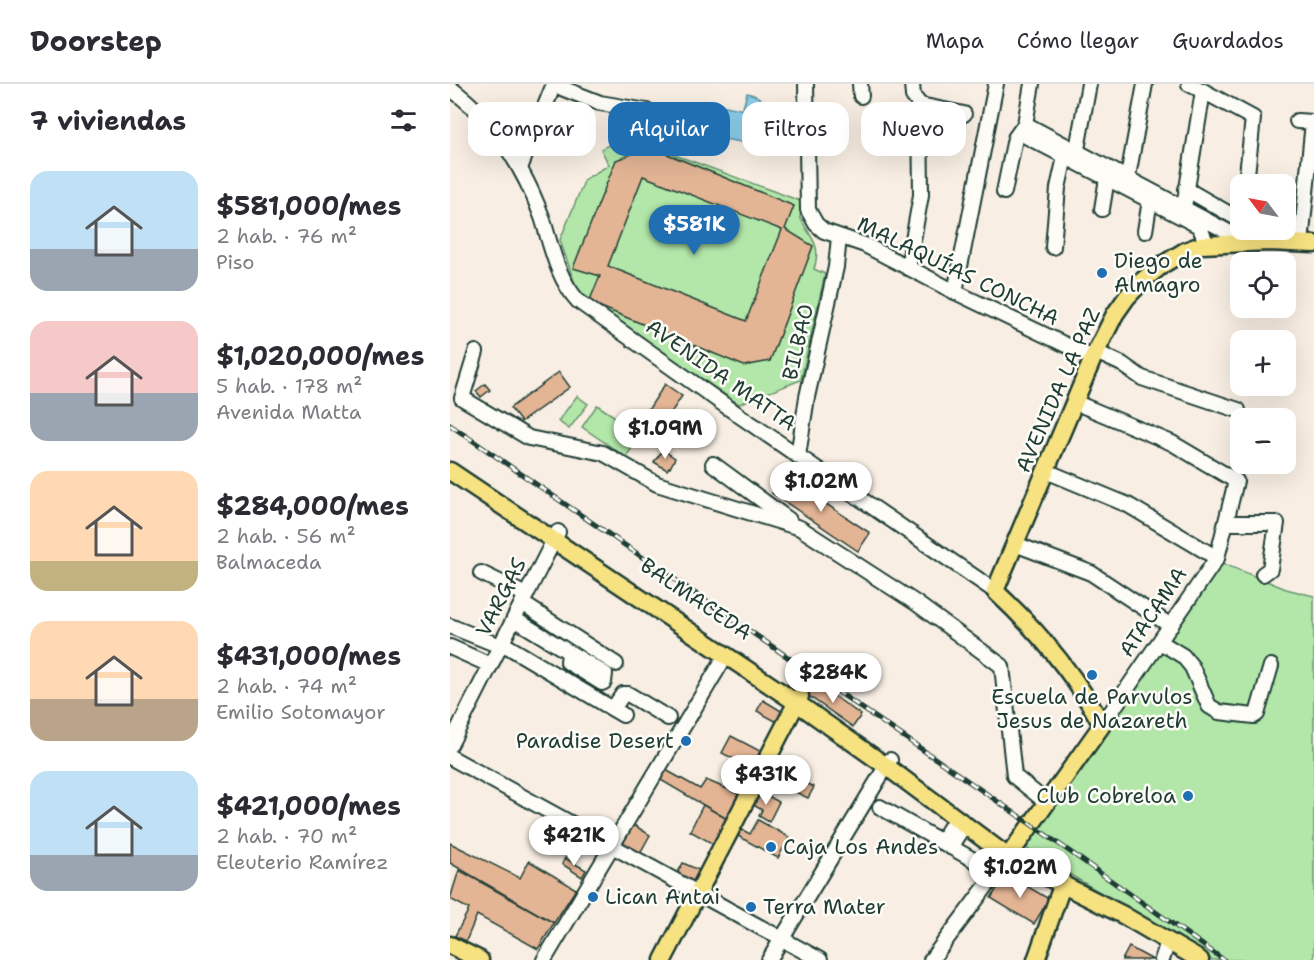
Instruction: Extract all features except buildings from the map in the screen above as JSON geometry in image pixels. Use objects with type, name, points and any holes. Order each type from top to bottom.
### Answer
[{"type":"main road","name":"AVENIDA LA PAZ","points":[[995,591],[1094,355],[1115,314],[1142,281],[1185,251],[1217,238],[1249,243],[1308,243]]},
{"type":"main road","name":"BALMACEDA","points":[[450,459],[555,537],[726,655],[799,700]]},
{"type":"main road","name":"BALMACEDA","points":[[450,471],[555,537],[799,700],[1011,853]]},
{"type":"main road","name":"AVENIDA MATTA","points":[[995,591],[1043,640],[1078,684],[1102,725]]},
{"type":"main road","points":[[663,960],[799,700]]},
{"type":"main road","name":"ATACAMA","points":[[1011,853],[1102,725]]},
{"type":"main road","name":"BALMACEDA","points":[[888,763],[961,821],[1011,853],[1200,960]]},
{"type":"main road","points":[[1036,960],[1063,883]]},
{"type":"main road","points":[[450,945],[480,960]]},
{"type":"street","name":"MALAQUÍAS CONCHA","points":[[806,84],[808,210],[816,225],[824,231],[865,245],[955,292],[1094,355],[1122,364],[1142,378],[1232,408]]},
{"type":"street","points":[[912,84],[913,96],[918,102]]},
{"type":"street","points":[[955,292],[996,84]]},
{"type":"street","points":[[1004,192],[1015,138],[1022,129],[1032,84]]},
{"type":"street","points":[[1053,247],[1058,188],[1071,154],[1089,84]]},
{"type":"street","points":[[1127,184],[1145,84]]},
{"type":"street","points":[[1189,84],[1253,118],[1247,174]]},
{"type":"street","points":[[520,168],[554,85],[608,104]]},
{"type":"street","name":"AVENIDA MATTA","points":[[450,88],[488,121],[520,168],[541,214],[565,283],[578,301],[995,591]]},
{"type":"street","points":[[1183,212],[1203,91]]},
{"type":"street","points":[[1297,121],[1313,122],[1308,243]]},
{"type":"street","points":[[1022,129],[1183,212],[1217,238]]},
{"type":"street","points":[[908,268],[921,195],[921,156]]},
{"type":"street","points":[[1102,209],[1108,174]]},
{"type":"street","points":[[1186,189],[1230,214]]},
{"type":"street","points":[[1145,231],[1150,196]]},
{"type":"street","points":[[1183,212],[1217,238]]},
{"type":"street","name":"BILBAO","points":[[798,456],[807,397],[836,267],[839,237]]},
{"type":"street","points":[[476,351],[462,398],[529,438],[603,453],[657,484],[800,528]]},
{"type":"street","name":"ATACAMA","points":[[1074,402],[1172,443],[1236,481],[1217,558],[1102,725]]},
{"type":"street","points":[[713,464],[800,528],[916,603],[1002,666],[1014,776],[1046,802]]},
{"type":"street","points":[[1046,471],[1128,505],[1217,558]]},
{"type":"street","points":[[1226,523],[1277,523],[1270,569],[1263,574]]},
{"type":"street","name":"VARGAS","points":[[450,745],[555,537]]},
{"type":"street","points":[[1015,544],[1091,573],[1171,626]]},
{"type":"street","points":[[481,573],[524,599],[616,664]]},
{"type":"street","points":[[514,619],[569,652]]},
{"type":"street","points":[[450,626],[501,645],[618,712],[623,694],[628,694],[668,718]]},
{"type":"street","points":[[1160,642],[1183,656],[1192,667],[1209,706],[1220,712],[1254,716],[1257,714],[1270,666]]},
{"type":"street","points":[[450,647],[490,665]]},
{"type":"street","points":[[544,960],[726,655]]},
{"type":"street","points":[[450,757],[820,960]]},
{"type":"street","points":[[769,960],[888,763]]},
{"type":"street","points":[[880,807],[979,863]]},
{"type":"street","points":[[946,845],[961,821]]},
{"type":"street","name":"ATACAMA","points":[[931,960],[1011,853]]},
{"type":"street","points":[[1162,960],[1168,941]]},
{"type":"green space","points":[[608,145],[608,156],[678,156],[803,202],[800,217],[814,242],[817,253],[814,269],[825,274],[801,380],[739,404],[586,301],[576,287],[560,240],[585,179],[609,165],[601,149]]},
{"type":"green space","points":[[577,396],[588,404],[569,429],[558,421]]},
{"type":"green space","points":[[597,405],[641,434],[626,457],[582,427]]},
{"type":"green space","name":"Club Cobreloa","points":[[1222,563],[1286,589],[1314,596],[1314,960],[1212,960],[1026,848]]},
{"type":"water","points":[[747,93],[755,95],[763,102],[745,102]]},
{"type":"water","points":[[730,107],[742,109],[742,142],[730,140]]},
{"type":"railway","points":[[450,425],[1032,825],[1224,960]]},
{"type":"place","name":"Diego de Almagro","points":[[1102,273]]},
{"type":"place","name":"Escuela de Parvulos Jesus de Nazareth","points":[[1092,675]]},
{"type":"place","name":"Paradise Desert","points":[[686,741]]},
{"type":"place","name":"Club Cobreloa","points":[[1188,796]]},
{"type":"place","name":"Caja Los Andes","points":[[771,847]]},
{"type":"place","name":"Lican Antai","points":[[593,897]]},
{"type":"place","name":"Terra Mater","points":[[751,907]]}]
